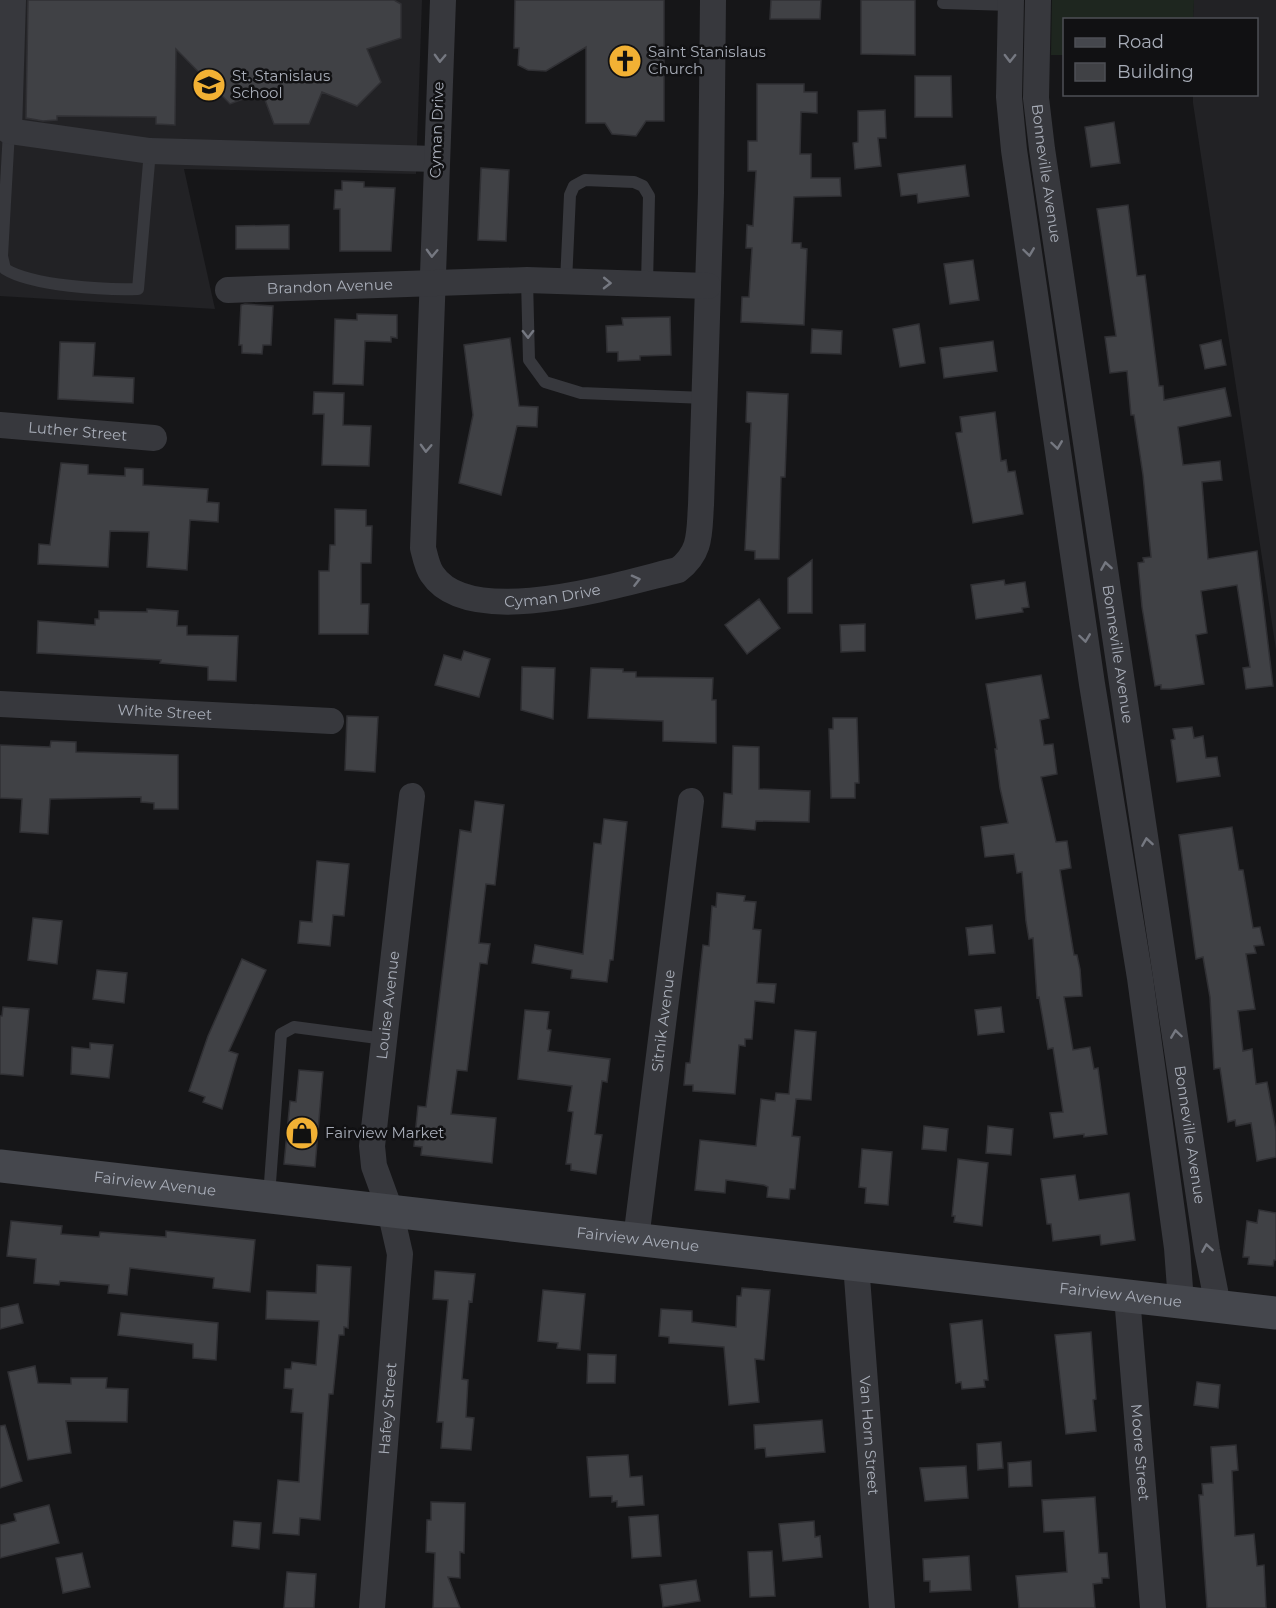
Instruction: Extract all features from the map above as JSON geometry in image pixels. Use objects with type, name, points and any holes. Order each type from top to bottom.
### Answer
[{"type":"main road","name":"Fairview Avenue","points":[[0,1166],[1276,1313]]},
{"type":"street","points":[[13,0],[9,131],[150,152],[436,159]]},
{"type":"street","name":"Cyman Drive","points":[[443,0],[423,548],[431,574],[441,584],[465,597],[502,601],[560,597],[678,570],[692,559],[700,524],[705,398],[713,0]]},
{"type":"street","name":"Bonneville Avenue","points":[[1038,0],[1036,98],[1042,149],[1207,1250],[1218,1306]]},
{"type":"street","name":"Bonneville Avenue","points":[[1011,2],[1009,97],[1014,150],[1092,684],[1140,978],[1177,1248],[1181,1302]]},
{"type":"street","name":"Brandon Avenue","points":[[228,290],[527,280],[708,286]]},
{"type":"street","name":"Luther Street","points":[[0,425],[154,438]]},
{"type":"street","name":"White Street","points":[[0,704],[331,721]]},
{"type":"street","name":"Louise Avenue","points":[[390,1210],[374,1166],[372,1146],[412,796]]},
{"type":"street","name":"Sitnik Avenue","points":[[636,1239],[691,801]]},
{"type":"street","name":"Hafey Street","points":[[372,1608],[400,1270],[400,1254],[390,1210]]},
{"type":"street","name":"Van Horn Street","points":[[856,1264],[882,1608]]},
{"type":"street","name":"Moore Street","points":[[1127,1297],[1153,1608]]},
{"type":"lane","points":[[943,3],[1011,2]]},
{"type":"lane","points":[[9,131],[2,256],[5,269],[16,276],[40,281],[116,290],[138,289],[150,152]]},
{"type":"lane","points":[[566,282],[570,195],[574,186],[585,180],[634,182],[644,186],[649,196],[647,284]]},
{"type":"lane","points":[[527,280],[529,360],[545,382],[581,393],[705,398]]},
{"type":"lane","points":[[268,1196],[281,1034],[294,1027],[385,1039]]},
{"type":"shaded area","name":"St. Stanislaus School","points":[[0,0],[422,0],[416,174],[184,169],[215,309],[0,296]]},
{"type":"shaded area","points":[[1052,0],[1194,0],[1193,18],[1063,18],[1063,55],[1051,55]]},
{"type":"shaded area","points":[[1194,0],[1276,0],[1276,650],[1193,103],[1193,96],[1258,96],[1258,18],[1193,18]]},
{"type":"building","points":[[28,0],[394,0],[401,4],[401,38],[367,49],[381,82],[357,106],[322,92],[309,124],[274,124],[262,92],[230,104],[176,49],[175,125],[156,124],[156,117],[57,116],[57,120],[43,121],[26,118]]},
{"type":"building","name":"Saint Stanislaus Church","points":[[515,0],[664,0],[664,121],[646,121],[636,136],[612,134],[605,123],[586,123],[586,47],[546,71],[528,70],[518,65],[519,48],[514,48]]},
{"type":"building","points":[[771,0],[821,0],[820,19],[770,19]]},
{"type":"building","points":[[861,0],[915,0],[915,55],[861,54]]},
{"type":"building","points":[[915,76],[951,76],[952,117],[915,117]]},
{"type":"building","points":[[757,84],[804,84],[804,92],[817,92],[817,113],[801,112],[800,154],[811,154],[811,178],[840,178],[841,196],[794,197],[792,243],[801,243],[801,248],[807,249],[804,325],[741,322],[742,297],[749,297],[752,248],[746,248],[747,225],[753,226],[756,171],[748,171],[748,141],[757,141]]},
{"type":"building","points":[[885,110],[886,138],[878,138],[881,166],[855,169],[853,143],[858,142],[858,111]]},
{"type":"building","points":[[1114,122],[1120,163],[1091,167],[1085,127]]},
{"type":"building","points":[[965,165],[969,196],[918,203],[917,194],[901,196],[898,174]]},
{"type":"building","points":[[481,168],[509,170],[506,241],[478,240]]},
{"type":"building","points":[[342,181],[364,182],[364,187],[395,188],[391,251],[340,251],[340,209],[334,209],[335,190],[342,190]]},
{"type":"building","points":[[1128,205],[1137,276],[1145,275],[1159,386],[1163,386],[1164,400],[1225,388],[1231,416],[1178,427],[1183,465],[1220,461],[1222,480],[1202,482],[1208,559],[1257,551],[1273,686],[1246,689],[1243,668],[1250,667],[1237,585],[1201,591],[1207,633],[1196,635],[1204,684],[1171,689],[1161,689],[1161,685],[1155,686],[1142,607],[1138,563],[1144,562],[1143,558],[1151,557],[1143,475],[1134,415],[1131,415],[1127,371],[1110,373],[1105,337],[1116,336],[1097,209]]},
{"type":"building","points":[[289,225],[289,249],[236,249],[236,226]]},
{"type":"building","points":[[973,260],[979,300],[950,304],[944,264]]},
{"type":"building","points":[[241,305],[273,306],[271,345],[263,345],[262,354],[242,353],[242,345],[239,345]]},
{"type":"building","points":[[357,314],[397,315],[397,338],[391,337],[391,342],[365,341],[363,385],[333,384],[335,319],[357,320]]},
{"type":"building","points":[[670,317],[671,355],[640,356],[640,360],[618,361],[618,352],[607,352],[606,326],[623,325],[622,318]]},
{"type":"building","points":[[919,324],[925,363],[900,367],[893,329]]},
{"type":"building","points":[[812,329],[842,331],[841,354],[811,353]]},
{"type":"building","points":[[510,338],[519,406],[538,407],[537,427],[517,426],[501,495],[459,483],[473,415],[464,345]]},
{"type":"building","points":[[1221,340],[1226,365],[1205,369],[1200,345]]},
{"type":"building","points":[[993,341],[997,371],[944,378],[940,348]]},
{"type":"building","points":[[60,342],[95,343],[93,376],[134,378],[133,403],[58,399]]},
{"type":"building","points":[[314,392],[344,393],[343,425],[371,426],[369,466],[322,465],[324,414],[313,414]]},
{"type":"building","points":[[747,392],[788,394],[785,477],[781,477],[779,559],[755,559],[755,551],[745,550],[751,423],[746,422]]},
{"type":"building","points":[[995,412],[1001,461],[1006,460],[1008,472],[1015,471],[1023,514],[973,523],[956,433],[962,432],[960,417]]},
{"type":"building","points":[[61,463],[88,465],[88,474],[125,476],[125,468],[143,469],[143,485],[208,489],[207,502],[219,503],[218,522],[190,520],[187,570],[147,567],[149,532],[110,531],[108,567],[38,564],[39,544],[50,545]]},
{"type":"building","points":[[335,509],[366,510],[366,526],[372,526],[371,563],[361,563],[361,604],[369,604],[368,634],[319,634],[319,571],[329,571],[330,545],[335,545]]},
{"type":"building","points":[[812,560],[812,613],[788,613],[788,578]]},
{"type":"building","points":[[1004,580],[1005,585],[1025,582],[1029,607],[1022,608],[1023,612],[976,619],[971,585]]},
{"type":"building","points":[[759,599],[780,628],[747,654],[725,625]]},
{"type":"building","points":[[147,609],[178,611],[177,626],[187,626],[187,635],[238,636],[236,681],[208,680],[208,667],[160,663],[161,660],[37,653],[38,621],[95,625],[95,619],[99,619],[99,611],[147,612]]},
{"type":"building","points":[[865,624],[865,651],[841,652],[840,625]]},
{"type":"building","points":[[464,651],[490,659],[479,697],[435,685],[444,655],[461,660]]},
{"type":"building","points":[[522,667],[555,668],[553,719],[521,710]]},
{"type":"building","points":[[591,668],[623,669],[623,672],[636,672],[636,677],[713,678],[712,700],[716,700],[716,743],[663,741],[663,721],[588,718]]},
{"type":"building","points":[[1041,675],[1049,718],[1040,720],[1044,745],[1053,744],[1057,774],[1041,777],[1056,842],[1067,841],[1071,868],[1060,870],[1074,955],[1077,955],[1080,969],[1082,996],[1064,997],[1073,1050],[1090,1047],[1094,1069],[1098,1068],[1107,1134],[1084,1137],[1084,1134],[1054,1138],[1050,1113],[1063,1112],[1053,1048],[1048,1049],[1039,997],[1037,998],[1033,938],[1029,939],[1022,872],[1017,873],[1014,854],[985,857],[981,827],[1008,823],[1000,788],[995,749],[997,749],[986,684]]},
{"type":"building","points":[[347,716],[378,717],[375,772],[345,770]]},
{"type":"building","points":[[833,718],[857,718],[859,783],[855,783],[855,798],[831,798],[829,729],[833,729]]},
{"type":"building","points":[[1192,727],[1194,738],[1203,736],[1206,758],[1217,757],[1220,776],[1177,782],[1171,740],[1175,739],[1173,729]]},
{"type":"building","points":[[51,741],[76,742],[76,752],[178,755],[178,809],[154,809],[154,803],[141,802],[141,797],[50,799],[48,834],[20,832],[22,799],[0,798],[0,745],[50,747]]},
{"type":"building","points":[[733,746],[759,747],[759,789],[810,791],[809,822],[756,821],[755,830],[722,827],[724,793],[732,794]]},
{"type":"building","points":[[475,801],[504,805],[495,885],[486,884],[479,943],[490,944],[487,964],[480,963],[467,1071],[457,1070],[451,1114],[496,1118],[492,1163],[421,1155],[422,1147],[414,1146],[418,1106],[426,1107],[460,830],[471,832]]},
{"type":"building","points":[[604,819],[627,822],[613,960],[610,960],[607,982],[571,978],[572,970],[532,963],[535,945],[583,954],[594,843],[601,844]]},
{"type":"building","points":[[1232,827],[1239,870],[1243,870],[1253,928],[1260,927],[1264,945],[1254,946],[1256,953],[1246,954],[1255,1009],[1238,1011],[1243,1051],[1252,1049],[1256,1084],[1267,1082],[1276,1131],[1276,1157],[1257,1161],[1251,1123],[1236,1126],[1235,1120],[1228,1122],[1220,1068],[1214,1069],[1210,997],[1203,957],[1196,959],[1179,835]]},
{"type":"building","points":[[317,861],[349,864],[344,916],[333,915],[330,946],[298,943],[300,921],[312,922]]},
{"type":"building","points":[[717,893],[745,896],[744,901],[756,902],[753,929],[761,930],[757,983],[776,984],[774,1003],[755,1001],[752,1039],[745,1039],[745,1046],[739,1045],[735,1094],[693,1091],[693,1085],[684,1085],[686,1063],[690,1063],[703,945],[709,946],[712,906],[716,907]]},
{"type":"building","points":[[33,918],[62,921],[57,964],[28,960]]},
{"type":"building","points":[[992,925],[995,953],[969,955],[966,928]]},
{"type":"building","points":[[242,959],[266,970],[229,1051],[238,1054],[222,1109],[203,1102],[205,1097],[189,1091],[208,1036]]},
{"type":"building","points":[[97,970],[127,973],[124,1003],[93,999]]},
{"type":"building","points":[[3,1007],[29,1009],[23,1076],[0,1074],[0,1016],[2,1016]]},
{"type":"building","points":[[1001,1007],[1004,1032],[978,1035],[975,1010]]},
{"type":"building","points":[[525,1010],[549,1012],[547,1029],[551,1030],[548,1051],[610,1059],[607,1082],[602,1081],[595,1134],[602,1135],[596,1174],[571,1170],[571,1164],[566,1164],[573,1112],[568,1111],[572,1086],[518,1079]]},
{"type":"building","points":[[795,1030],[816,1032],[811,1100],[796,1099],[792,1136],[800,1137],[795,1189],[790,1189],[789,1199],[767,1197],[768,1187],[764,1185],[726,1180],[725,1193],[695,1190],[700,1140],[756,1146],[761,1099],[775,1101],[776,1093],[789,1094]]},
{"type":"building","points":[[90,1043],[113,1045],[109,1078],[71,1074],[72,1047],[90,1049]]},
{"type":"building","name":"Fairview Market","points":[[299,1070],[323,1072],[315,1167],[284,1164],[290,1101],[296,1102]]},
{"type":"building","points":[[924,1126],[948,1129],[946,1151],[922,1149]]},
{"type":"building","points":[[988,1126],[1013,1129],[1011,1155],[986,1153]]},
{"type":"building","points":[[862,1149],[892,1152],[888,1205],[865,1203],[866,1188],[859,1187]]},
{"type":"building","points":[[958,1159],[988,1163],[982,1226],[954,1222],[955,1216],[952,1216]]},
{"type":"building","points":[[1075,1175],[1079,1200],[1129,1193],[1135,1240],[1101,1245],[1100,1235],[1053,1241],[1051,1224],[1047,1224],[1041,1179]]},
{"type":"building","points":[[1259,1210],[1276,1213],[1276,1260],[1273,1266],[1248,1264],[1249,1257],[1243,1257],[1247,1221],[1257,1223]]},
{"type":"building","points":[[11,1221],[62,1226],[61,1234],[99,1237],[100,1232],[166,1237],[166,1231],[255,1240],[250,1292],[213,1288],[214,1278],[130,1268],[127,1295],[108,1293],[109,1285],[60,1281],[59,1285],[34,1283],[36,1259],[7,1256]]},
{"type":"building","points":[[317,1265],[351,1267],[348,1328],[344,1327],[344,1335],[339,1335],[333,1394],[329,1394],[320,1520],[300,1518],[299,1535],[273,1533],[278,1480],[299,1482],[303,1413],[291,1412],[293,1389],[284,1388],[285,1369],[291,1369],[292,1362],[316,1365],[319,1321],[266,1319],[267,1291],[316,1293]]},
{"type":"building","points":[[435,1271],[475,1274],[472,1302],[469,1301],[462,1379],[468,1380],[466,1417],[474,1418],[471,1450],[441,1448],[443,1422],[437,1422],[448,1300],[433,1299]]},
{"type":"building","points":[[742,1288],[770,1290],[764,1360],[755,1359],[759,1402],[729,1405],[724,1347],[669,1343],[669,1337],[659,1336],[661,1309],[692,1311],[692,1322],[736,1327],[737,1296],[741,1296]]},
{"type":"building","points":[[543,1290],[585,1294],[580,1350],[557,1348],[558,1343],[538,1341]]},
{"type":"building","points":[[18,1304],[23,1323],[0,1329],[0,1308]]},
{"type":"building","points":[[121,1313],[218,1323],[216,1360],[193,1358],[193,1344],[118,1335]]},
{"type":"building","points":[[982,1320],[988,1380],[984,1380],[985,1387],[962,1389],[961,1382],[956,1383],[950,1324]]},
{"type":"building","points":[[1091,1332],[1096,1431],[1066,1434],[1055,1335]]},
{"type":"building","points":[[588,1354],[616,1355],[615,1383],[587,1383]]},
{"type":"building","points":[[35,1366],[38,1383],[71,1384],[71,1378],[107,1378],[106,1388],[128,1389],[127,1422],[66,1421],[71,1453],[28,1460],[8,1372]]},
{"type":"building","points":[[1197,1382],[1220,1385],[1218,1408],[1194,1405]]},
{"type":"building","points":[[822,1420],[825,1452],[766,1457],[765,1448],[755,1449],[754,1425]]},
{"type":"building","points":[[5,1425],[22,1481],[0,1488],[0,1426]]},
{"type":"building","points":[[1001,1442],[1003,1468],[978,1470],[977,1444]]},
{"type":"building","points":[[1236,1445],[1238,1470],[1232,1471],[1235,1536],[1254,1534],[1257,1566],[1264,1565],[1266,1608],[1207,1608],[1199,1495],[1203,1495],[1202,1484],[1213,1483],[1211,1447]]},
{"type":"building","points":[[628,1455],[630,1477],[642,1476],[644,1505],[617,1507],[617,1501],[612,1502],[612,1496],[590,1497],[587,1457]]},
{"type":"building","points":[[1031,1461],[1032,1486],[1009,1487],[1008,1463]]},
{"type":"building","points":[[966,1466],[968,1498],[925,1501],[920,1468]]},
{"type":"building","points":[[1095,1497],[1099,1553],[1107,1553],[1109,1578],[1102,1578],[1102,1583],[1093,1584],[1095,1608],[1019,1608],[1016,1576],[1067,1572],[1064,1531],[1044,1532],[1042,1500]]},
{"type":"building","points":[[431,1502],[465,1503],[464,1553],[460,1552],[460,1578],[448,1577],[460,1608],[433,1608],[435,1553],[426,1552],[427,1520],[431,1520]]},
{"type":"building","points":[[49,1505],[59,1543],[0,1558],[0,1525],[16,1521],[14,1514]]},
{"type":"building","points":[[658,1515],[661,1556],[632,1558],[629,1517]]},
{"type":"building","points":[[234,1521],[261,1523],[259,1549],[232,1546]]},
{"type":"building","points":[[814,1521],[815,1537],[820,1536],[822,1557],[783,1561],[779,1524]]},
{"type":"building","points":[[772,1551],[775,1596],[750,1597],[748,1552]]},
{"type":"building","points":[[82,1553],[90,1587],[63,1593],[56,1558]]},
{"type":"building","points":[[969,1556],[971,1590],[930,1592],[930,1581],[924,1581],[923,1559]]},
{"type":"building","points":[[287,1572],[316,1574],[314,1608],[284,1608]]},
{"type":"building","points":[[696,1580],[700,1601],[663,1607],[660,1585]]},
{"type":"place","name":"Saint Stanislaus Church","points":[[625,61]]},
{"type":"place","name":"St. Stanislaus School","points":[[209,85]]},
{"type":"place","name":"Fairview Market","points":[[302,1133]]}]
